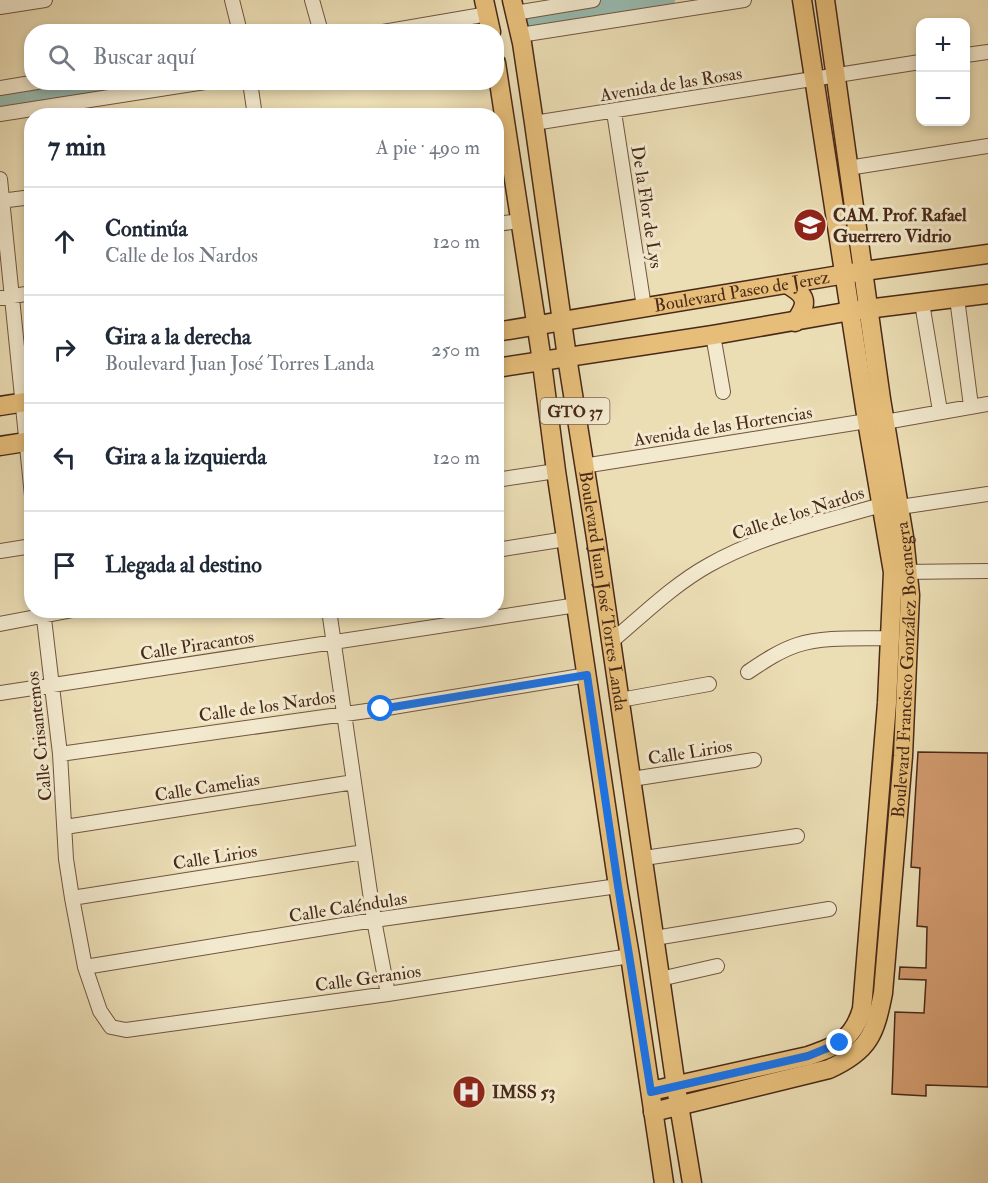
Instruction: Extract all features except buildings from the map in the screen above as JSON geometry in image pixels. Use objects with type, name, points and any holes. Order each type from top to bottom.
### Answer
[{"type":"main road","name":"Boulevard Francisco González Bocanegra","points":[[802,0],[845,274],[861,310]]},
{"type":"main road","name":"Boulevard Francisco González Bocanegra","points":[[651,1092],[826,1050],[851,1034],[857,1025],[862,1009],[891,638],[901,572],[881,505],[876,422],[861,310],[864,271],[825,0]]},
{"type":"main road","name":"Boulevard Juan José Torres Landa","points":[[513,6],[534,123],[567,357],[612,641],[660,979],[692,1183]]},
{"type":"main road","name":"Boulevard Juan José Torres Landa","points":[[498,90],[500,108]]},
{"type":"main road","name":"Boulevard Juan José Torres Landa","points":[[504,141],[521,220],[566,539],[664,1183]]},
{"type":"main road","name":"Boulevard Paseo de Jerez","points":[[504,331],[845,274],[988,254]]},
{"type":"main road","points":[[787,284],[800,292],[804,302],[804,307],[795,322]]},
{"type":"main road","name":"Boulevard Paseo de Jerez","points":[[504,367],[861,310],[988,294]]},
{"type":"main road","points":[[0,406],[24,402]]},
{"type":"main road","name":"Boulevard Francisco González Bocanegra","points":[[653,1112],[829,1069],[847,1061],[862,1049],[873,1032],[878,1017],[883,993],[905,726],[910,632],[901,572],[900,507],[876,422]]},
{"type":"main road","points":[[0,446],[24,442]]},
{"type":"main road","points":[[887,703],[892,720],[905,726]]},
{"type":"street","points":[[0,7],[45,0]]},
{"type":"street","points":[[232,0],[238,24]]},
{"type":"street","points":[[312,0],[319,24]]},
{"type":"street","points":[[513,6],[593,0]]},
{"type":"street","points":[[520,35],[744,0]]},
{"type":"street","points":[[432,24],[488,15]]},
{"type":"street","points":[[970,54],[988,52]]},
{"type":"street","name":"Avenida de las Rosas","points":[[534,123],[916,63]]},
{"type":"street","points":[[0,88],[24,84]]},
{"type":"street","points":[[39,108],[154,90]]},
{"type":"street","points":[[251,90],[254,108]]},
{"type":"street","points":[[0,114],[24,110]]},
{"type":"street","name":"De la Flor de Lys","points":[[614,112],[644,308]]},
{"type":"street","points":[[848,168],[988,146]]},
{"type":"street","points":[[0,179],[6,297],[24,386]]},
{"type":"street","points":[[1,201],[24,198]]},
{"type":"street","points":[[504,223],[521,220]]},
{"type":"street","points":[[6,297],[24,294]]},
{"type":"street","points":[[957,298],[971,406]]},
{"type":"street","points":[[922,303],[940,411]]},
{"type":"street","points":[[712,335],[723,392]]},
{"type":"street","name":"Avenida de las Hortencias","points":[[584,465],[988,404]]},
{"type":"street","points":[[504,479],[556,471]]},
{"type":"street","points":[[900,507],[988,494]]},
{"type":"street","name":"Calle de los Nardos","points":[[612,641],[676,587],[725,556],[772,537],[881,505]]},
{"type":"street","points":[[504,549],[566,539]]},
{"type":"street","points":[[0,551],[24,547]]},
{"type":"street","points":[[901,572],[988,571]]},
{"type":"street","name":"Calle Piracantos","points":[[504,616],[577,605]]},
{"type":"street","points":[[0,624],[24,618]]},
{"type":"street","name":"Calle Crisantemos","points":[[45,618],[60,754],[66,859],[72,898],[85,967],[100,1011],[111,1027]]},
{"type":"street","points":[[329,618],[374,920],[388,994]]},
{"type":"street","name":"Calle Piracantos","points":[[0,693],[494,618]]},
{"type":"street","points":[[747,672],[795,646],[810,642],[891,638]]},
{"type":"street","name":"Calle de los Nardos","points":[[60,754],[404,706],[587,675]]},
{"type":"street","points":[[620,700],[709,684]]},
{"type":"street","name":"Calle Lirios","points":[[632,779],[754,760]]},
{"type":"street","name":"Calle Camelias","points":[[65,827],[354,782]]},
{"type":"street","points":[[644,858],[797,836]]},
{"type":"street","name":"Calle Lirios","points":[[72,898],[364,852]]},
{"type":"street","name":"Calle Caléndulas","points":[[85,967],[374,920],[618,886]]},
{"type":"street","points":[[655,938],[829,909]]},
{"type":"street","name":"Calle Geranios","points":[[111,1027],[126,1030],[388,994],[630,956]]},
{"type":"street","points":[[660,979],[717,966]]},
{"type":"waterway","points":[[528,21],[665,0]]},
{"type":"waterway","points":[[0,102],[75,90]]},
{"type":"place","name":"CAM. Prof. Rafael Guerrero Vidrio","points":[[810,225]]},
{"type":"place","name":"IMSS 53","points":[[469,1092]]},
{"type":"route","points":[[381,709],[587,675],[651,1092],[808,1056],[840,1043]]}]
